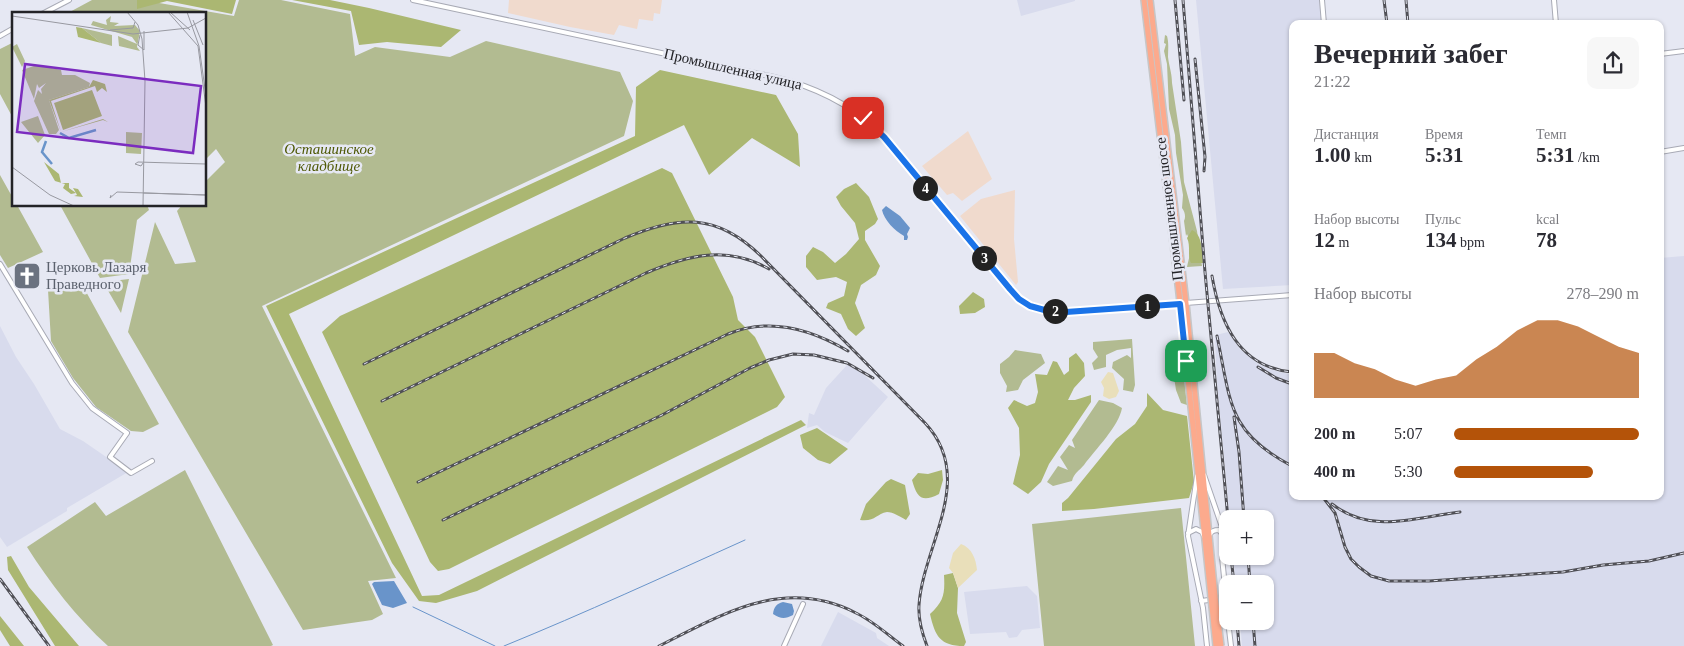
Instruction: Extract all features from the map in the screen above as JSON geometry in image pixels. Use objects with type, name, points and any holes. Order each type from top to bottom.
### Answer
[{"type":"main road","name":"Промышленное шоссе","points":[[1144,0],[1162,117]]},
{"type":"main road","name":"Промышленное шоссе","points":[[1150,0],[1213,596]]},
{"type":"main road","points":[[1213,596],[1216,646]]},
{"type":"main road","points":[[1213,596],[1221,646]]},
{"type":"street","points":[[46,12],[69,0]]},
{"type":"street","name":"Промышленная улица","points":[[413,0],[774,77],[811,88],[854,111],[876,129],[1010,289],[1019,299],[1030,306],[1048,311],[1066,312],[1289,295]]},
{"type":"street","points":[[1322,0],[1324,20]]},
{"type":"street","points":[[1554,0],[1556,20]]},
{"type":"street","points":[[0,36],[12,29]]},
{"type":"street","points":[[1664,54],[1684,51]]},
{"type":"street","points":[[1664,151],[1684,148]]},
{"type":"street","points":[[0,264],[72,383],[92,408],[127,433],[110,457],[130,473],[152,461]]},
{"type":"street","points":[[1200,473],[1188,536],[1202,601],[1207,646]]},
{"type":"street","points":[[1200,473],[1216,506],[1219,519]]},
{"type":"street","points":[[1188,536],[1191,531],[1196,529],[1207,536],[1211,532],[1219,531]]},
{"type":"street","points":[[1202,601],[1219,599]]},
{"type":"street","points":[[784,646],[803,604]]},
{"type":"street","points":[[1229,630],[1231,646]]},
{"type":"shaded area","points":[[509,0],[662,0],[660,14],[654,13],[653,21],[639,19],[637,29],[619,25],[614,35],[508,13]]},
{"type":"shaded area","points":[[1017,0],[1075,0],[1075,1],[1021,16]]},
{"type":"shaded area","points":[[1196,0],[1319,0],[1322,20],[1289,20],[1289,285],[1223,289]]},
{"type":"shaded area","points":[[968,131],[992,179],[962,201],[953,193],[947,195],[922,166]]},
{"type":"shaded area","points":[[1015,190],[1014,239],[1018,282],[1016,285],[960,216],[981,199]]},
{"type":"shaded area","points":[[1684,256],[1684,646],[1242,646],[1241,630],[1274,630],[1274,575],[1235,575],[1234,565],[1274,565],[1274,510],[1229,510],[1217,382],[1215,337],[1216,335],[1228,332],[1240,349],[1257,363],[1269,369],[1289,374],[1289,500],[1664,500],[1664,258]]},
{"type":"shaded area","points":[[0,326],[16,357],[60,429],[83,441],[128,472],[67,508],[67,511],[7,547],[0,537]]},
{"type":"shaded area","points":[[847,365],[861,372],[888,397],[848,443],[825,432],[817,425],[807,428],[809,413],[814,415],[826,388]]},
{"type":"shaded area","points":[[1027,586],[1037,596],[1040,628],[1022,630],[1017,637],[1009,638],[1006,632],[970,634],[964,592]]},
{"type":"shaded area","points":[[838,612],[876,633],[877,638],[889,646],[821,646]]},
{"type":"green space","name":"Осташинское кладбище","points":[[92,0],[142,0],[234,16],[239,0],[281,0],[350,14],[355,56],[375,47],[450,57],[486,41],[620,72],[633,101],[624,136],[262,306],[396,578],[368,581],[383,614],[372,620],[303,630],[128,332],[155,222],[175,264],[196,262],[177,211],[181,206],[206,206],[206,181],[225,162],[216,149],[206,159],[206,12],[70,12]]},
{"type":"green space","points":[[137,0],[236,0],[232,14],[167,1],[137,9]]},
{"type":"green space","points":[[292,0],[330,0],[461,30],[441,47],[387,42],[359,45],[351,11]]},
{"type":"green space","points":[[1165,35],[1168,41],[1168,57],[1181,142],[1184,182],[1197,231],[1202,266],[1187,267],[1190,246],[1187,234],[1186,236],[1175,135],[1169,109],[1167,64],[1164,51],[1166,44],[1164,43]]},
{"type":"green space","points":[[12,43],[12,116],[0,94],[0,49]]},
{"type":"green space","points":[[660,70],[776,95],[798,134],[800,167],[752,138],[709,175],[684,125],[289,314],[422,596],[439,595],[801,420],[806,425],[477,591],[436,603],[419,601],[392,563],[266,306],[635,136],[636,87]]},
{"type":"green space","points":[[662,168],[672,173],[733,297],[738,320],[755,337],[785,397],[777,407],[449,569],[438,571],[430,562],[322,332],[340,316]]},
{"type":"green space","points":[[0,175],[12,196],[12,206],[18,206],[43,252],[8,268],[0,255]]},
{"type":"green space","points":[[856,183],[869,197],[878,219],[875,224],[865,231],[865,240],[880,266],[876,275],[861,285],[855,303],[865,328],[856,336],[848,329],[841,314],[826,308],[828,303],[844,296],[847,282],[836,277],[817,280],[806,267],[806,256],[813,247],[823,252],[835,263],[859,239],[855,223],[836,197],[844,189]]},
{"type":"green space","points":[[61,206],[147,206],[149,210],[137,220],[129,274],[100,278]]},
{"type":"green space","points":[[1192,230],[1196,232],[1200,240],[1203,263],[1191,263],[1190,260],[1187,238]]},
{"type":"green space","points":[[129,279],[121,313],[103,282]]},
{"type":"green space","points":[[84,288],[159,424],[143,432],[131,431],[96,407],[73,378],[51,341],[48,290]]},
{"type":"green space","points":[[973,292],[984,299],[985,307],[975,313],[960,314],[959,306]]},
{"type":"green space","points":[[1132,339],[1135,385],[1133,392],[1123,390],[1124,379],[1112,368],[1113,362],[1127,355],[1131,358],[1131,348],[1117,350],[1106,355],[1106,367],[1094,370],[1092,363],[1098,357],[1093,349],[1093,342]]},
{"type":"green space","points":[[1015,350],[1041,354],[1045,363],[1023,380],[1018,390],[1006,392],[1007,386],[1000,373],[1000,364]]},
{"type":"green space","points":[[1076,353],[1084,363],[1085,376],[1074,388],[1068,400],[1091,395],[1091,402],[1049,464],[1041,482],[1028,494],[1013,484],[1020,455],[1019,428],[1008,408],[1014,400],[1027,406],[1035,403],[1038,392],[1035,374],[1047,375],[1053,361],[1057,362],[1064,375],[1069,371],[1069,358]]},
{"type":"green space","points":[[1183,369],[1187,405],[1181,403],[1174,377]]},
{"type":"green space","points":[[1147,393],[1163,410],[1187,416],[1194,482],[1189,498],[1062,511],[1062,503],[1116,439],[1135,424],[1147,406]]},
{"type":"green space","points":[[1099,400],[1113,403],[1122,408],[1112,430],[1075,474],[1072,481],[1053,486],[1047,482],[1058,466],[1068,470],[1060,457],[1069,445],[1075,448],[1072,440]]},
{"type":"green space","points":[[817,428],[848,449],[830,464],[818,460],[803,448],[800,435]]},
{"type":"green space","points":[[185,470],[273,645],[271,646],[108,646],[64,599],[27,547],[95,502],[106,516]]},
{"type":"green space","points":[[942,470],[943,480],[939,494],[928,498],[918,495],[912,480],[918,473],[928,474]]},
{"type":"green space","points":[[891,479],[905,485],[910,514],[906,520],[887,512],[869,520],[860,520],[866,504]]},
{"type":"green space","points":[[1181,508],[1195,646],[1044,646],[1032,524]]},
{"type":"green space","points":[[11,556],[29,587],[79,646],[55,646],[8,570],[7,557]]},
{"type":"green space","points":[[953,573],[958,588],[957,613],[966,642],[964,646],[956,646],[944,642],[934,628],[930,614],[943,597],[944,575]]},
{"type":"green space","points":[[0,616],[24,646],[10,646],[0,630]]},
{"type":"sand","points":[[1108,372],[1113,373],[1119,391],[1116,397],[1109,399],[1103,396],[1104,388],[1101,382]]},
{"type":"sand","points":[[961,544],[973,554],[977,570],[958,588],[953,573],[949,568],[953,553]]},
{"type":"water","points":[[886,206],[900,216],[910,228],[907,240],[904,240],[904,236],[885,218],[882,210]]},
{"type":"water","points":[[394,581],[407,603],[393,608],[382,605],[372,584],[374,582]]},
{"type":"water","points":[[783,602],[792,604],[793,615],[783,618],[773,614],[776,606]]},
{"type":"waterway","points":[[504,646],[745,540]]},
{"type":"waterway","points":[[413,607],[495,646]]},
{"type":"railway","points":[[1175,0],[1184,100]]},
{"type":"railway","points":[[1183,0],[1205,272],[1227,510]]},
{"type":"railway","points":[[1384,0],[1386,20]]},
{"type":"railway","points":[[1406,0],[1408,20]]},
{"type":"railway","points":[[1195,59],[1205,157],[1204,171]]},
{"type":"railway","points":[[364,364],[645,230],[680,222],[697,222],[713,225],[729,232],[745,242],[761,256],[925,423],[940,444],[947,466],[947,489],[943,512],[923,582],[919,605],[921,626],[927,646]]},
{"type":"railway","points":[[382,401],[646,273],[677,261],[692,257],[723,255],[738,257],[769,269]]},
{"type":"railway","points":[[1212,276],[1220,310],[1235,340],[1258,362],[1289,371]]},
{"type":"railway","points":[[418,482],[728,334],[743,329],[774,326],[805,331],[848,351]]},
{"type":"railway","points":[[1217,336],[1225,379],[1235,413],[1243,427],[1255,441],[1289,464]]},
{"type":"railway","points":[[443,520],[662,415],[750,368],[769,360],[793,354],[814,355],[847,363],[873,378]]},
{"type":"railway","points":[[1258,367],[1276,378],[1289,383]]},
{"type":"railway","points":[[1234,417],[1243,510]]},
{"type":"railway","points":[[1325,500],[1335,513],[1345,547],[1351,559],[1371,576],[1389,581],[1429,581],[1563,572],[1603,565],[1649,561],[1684,553]]},
{"type":"railway","points":[[1332,504],[1347,513],[1363,519],[1378,521],[1394,522],[1460,512]]},
{"type":"railway","points":[[1232,565],[1233,575]]},
{"type":"railway","points":[[1249,565],[1249,575]]},
{"type":"railway","points":[[0,579],[49,646]]},
{"type":"railway","points":[[659,646],[707,622],[754,604],[779,599],[804,598],[829,602],[856,613],[903,646]]},
{"type":"railway","points":[[1238,630],[1239,646]]},
{"type":"railway","points":[[1254,630],[1255,646]]},
{"type":"place","name":"Церковь Лазаря Праведного","points":[[27,276]]},
{"type":"route","points":[[863,118],[884,137],[1019,299],[1038,309],[1066,312],[1180,304],[1186,361]]}]
